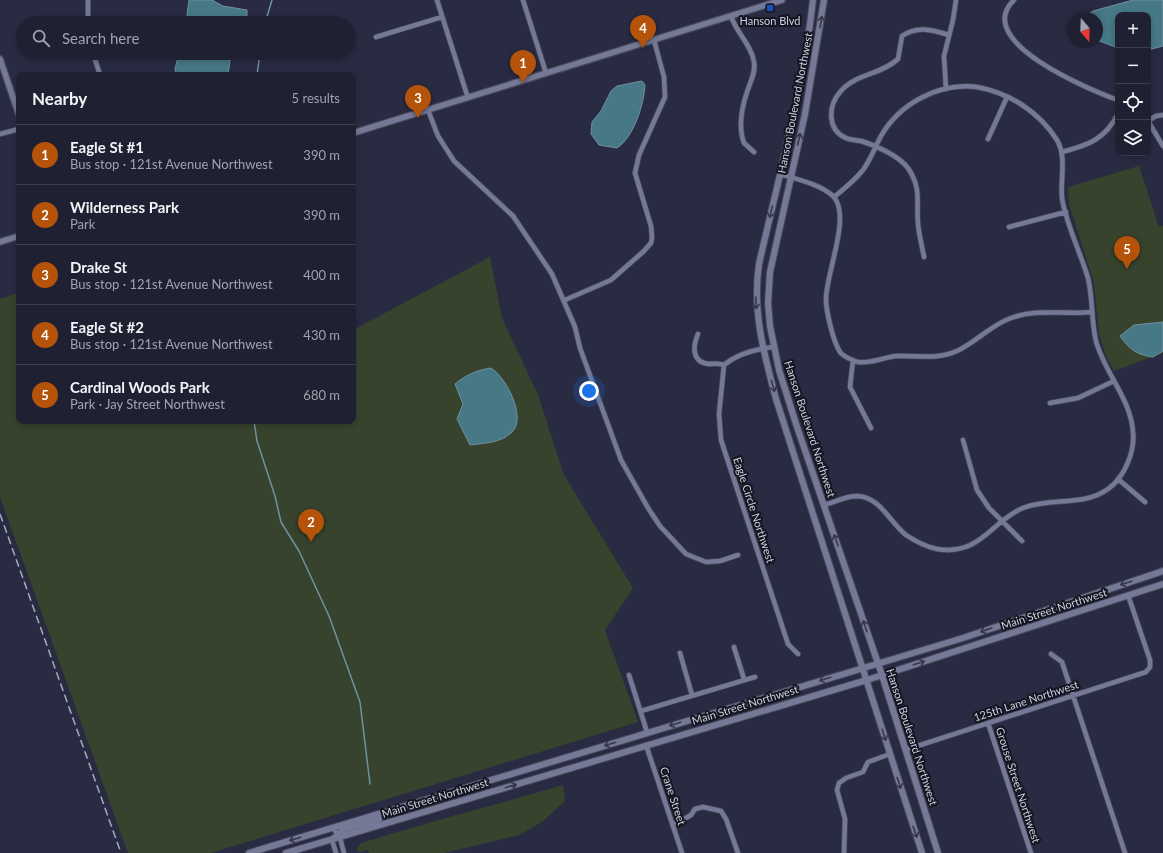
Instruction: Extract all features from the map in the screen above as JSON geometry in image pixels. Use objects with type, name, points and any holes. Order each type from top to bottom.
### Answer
[{"type":"main road","name":"Hanson Boulevard Northwest","points":[[812,0],[804,66],[756,281],[757,313],[763,348],[776,399],[922,853]]},
{"type":"main road","name":"Hanson Boulevard Northwest","points":[[824,0],[813,71],[770,272],[768,303],[774,347],[795,420],[882,675],[938,853]]},
{"type":"main road","name":"Main Street Northwest","points":[[249,853],[963,638],[1163,571]]},
{"type":"main road","name":"Main Street Northwest","points":[[286,853],[867,680],[1163,584]]},
{"type":"main road","name":"Main Street Northwest","points":[[339,836],[344,829],[384,817],[392,811]]},
{"type":"street","points":[[88,0],[88,16]]},
{"type":"street","points":[[437,0],[468,98]]},
{"type":"street","points":[[523,0],[546,73]]},
{"type":"street","points":[[356,132],[782,0]]},
{"type":"street","points":[[946,89],[944,56],[956,0]]},
{"type":"street","points":[[1014,0],[1008,6],[1004,17],[1005,27],[1009,37],[1017,45],[1034,59],[1115,99]]},
{"type":"street","points":[[731,16],[735,28],[749,48],[754,63],[753,76],[745,98],[742,117],[744,143],[754,152]]},
{"type":"street","points":[[376,37],[442,17]]},
{"type":"street","points":[[924,257],[918,223],[918,188],[903,163],[898,157],[863,142],[846,138],[837,130],[831,117],[833,105],[837,96],[848,84],[892,65],[898,59],[902,36],[908,32],[929,29],[949,35]]},
{"type":"street","points":[[565,300],[611,280],[651,243],[651,226],[635,173],[639,154],[665,97],[664,77],[654,40]]},
{"type":"street","points":[[0,59],[16,106]]},
{"type":"street","points":[[95,60],[99,72]]},
{"type":"street","points":[[824,505],[859,496],[872,500],[883,508],[905,534],[916,541],[938,549],[958,549],[978,542],[990,534],[1002,521],[1022,509],[1038,503],[1073,501],[1091,497],[1108,489],[1118,479],[1128,463],[1133,433],[1128,411],[1099,352],[1088,279],[1063,200],[1062,152],[1058,142],[1046,125],[1032,111],[1007,97],[975,87],[946,89],[923,97],[902,111],[885,131],[876,148],[857,176],[834,197]]},
{"type":"street","points":[[988,139],[1007,97]]},
{"type":"street","points":[[428,110],[434,129],[448,152],[462,170],[513,216],[552,274],[565,300],[620,460],[660,526],[686,554],[706,562],[720,561],[738,555]]},
{"type":"street","points":[[1150,120],[1156,116],[1163,115]]},
{"type":"street","points":[[1062,152],[1091,143],[1098,139],[1112,126],[1115,120]]},
{"type":"street","points":[[1151,126],[1163,146]]},
{"type":"street","points":[[0,134],[16,130]]},
{"type":"street","points":[[780,174],[812,184],[834,197],[839,211],[840,227],[828,276],[826,299],[832,330],[840,353],[853,360],[862,362],[896,356],[939,356],[955,352],[971,344],[995,326],[1011,318],[1044,311],[1075,314],[1092,312]]},
{"type":"street","points":[[1009,227],[1066,212]]},
{"type":"street","points":[[0,242],[16,237]]},
{"type":"street","points":[[698,334],[694,348],[698,359],[702,362],[724,365],[740,355],[763,348],[774,347]]},
{"type":"street","points":[[853,360],[850,388],[871,428]]},
{"type":"street","name":"Eagle Circle Northwest","points":[[724,365],[719,414],[722,440],[788,644],[798,654]]},
{"type":"street","points":[[1050,403],[1078,398],[1114,381]]},
{"type":"street","points":[[963,440],[977,490],[989,508],[1022,541]]},
{"type":"street","points":[[1118,479],[1146,502]]},
{"type":"street","name":"125th Lane Northwest","points":[[905,750],[1146,672],[1150,667],[1150,660],[1128,595]]},
{"type":"street","points":[[734,647],[744,679]]},
{"type":"street","points":[[680,653],[692,695]]},
{"type":"street","points":[[1051,654],[1062,662],[1125,853]]},
{"type":"street","points":[[629,675],[647,732]]},
{"type":"street","points":[[641,711],[744,679],[755,677]]},
{"type":"street","name":"Grouse Street Northwest","points":[[988,723],[1032,853]]},
{"type":"street","name":"Crane Street","points":[[646,745],[682,853]]},
{"type":"street","points":[[844,853],[845,820],[837,790],[839,783],[846,778],[863,772],[868,762],[890,754]]},
{"type":"street","points":[[672,824],[691,815],[695,809],[703,807],[721,811],[726,820],[738,853]]},
{"type":"street","points":[[332,828],[339,836],[344,853]]},
{"type":"street","points":[[332,840],[336,853]]},
{"type":"green space","points":[[1139,166],[1159,227],[1163,226],[1163,353],[1114,371],[1106,356],[1099,334],[1094,283],[1069,204],[1068,187]]},
{"type":"green space","points":[[490,257],[502,318],[538,395],[564,475],[633,588],[605,630],[638,722],[211,853],[128,853],[0,497],[0,299],[16,293],[16,424],[356,424],[356,328]]},
{"type":"green space","points":[[563,785],[565,801],[542,822],[519,835],[444,853],[369,853],[368,850],[359,852],[357,849],[361,843]]},
{"type":"water","points":[[189,0],[212,0],[223,6],[247,10],[247,16],[187,16]]},
{"type":"water","points":[[1133,0],[1163,0],[1163,46],[1151,49],[1151,12],[1115,12],[1115,47],[1103,42],[1103,12],[1091,12]]},
{"type":"water","points":[[177,60],[230,60],[228,72],[176,72]]},
{"type":"water","points":[[642,81],[645,85],[643,101],[637,120],[628,136],[617,148],[599,145],[591,134],[592,122],[601,111],[611,91],[617,86]]},
{"type":"water","points":[[1163,322],[1163,351],[1153,357],[1142,355],[1134,351],[1120,336],[1134,325]]},
{"type":"water","points":[[491,368],[503,380],[513,399],[517,418],[516,427],[511,433],[502,439],[470,445],[457,419],[463,404],[455,384],[472,373]]},
{"type":"waterway","points":[[267,16],[272,0]]},
{"type":"waterway","points":[[257,72],[259,60]]},
{"type":"waterway","points":[[254,424],[257,441],[275,496],[281,522],[299,551],[329,616],[360,702],[370,784]]},
{"type":"railway","points":[[0,514],[121,853]]},
{"type":"place","name":"Hanson Blvd","points":[[770,8]]},
{"type":"place","name":"Eagle St #2","points":[[643,48]]},
{"type":"place","name":"Eagle St #1","points":[[523,83]]},
{"type":"place","name":"Drake St","points":[[418,118]]},
{"type":"place","name":"Cardinal Woods Park","points":[[1127,269]]},
{"type":"place","name":"Wilderness Park","points":[[311,542]]}]
